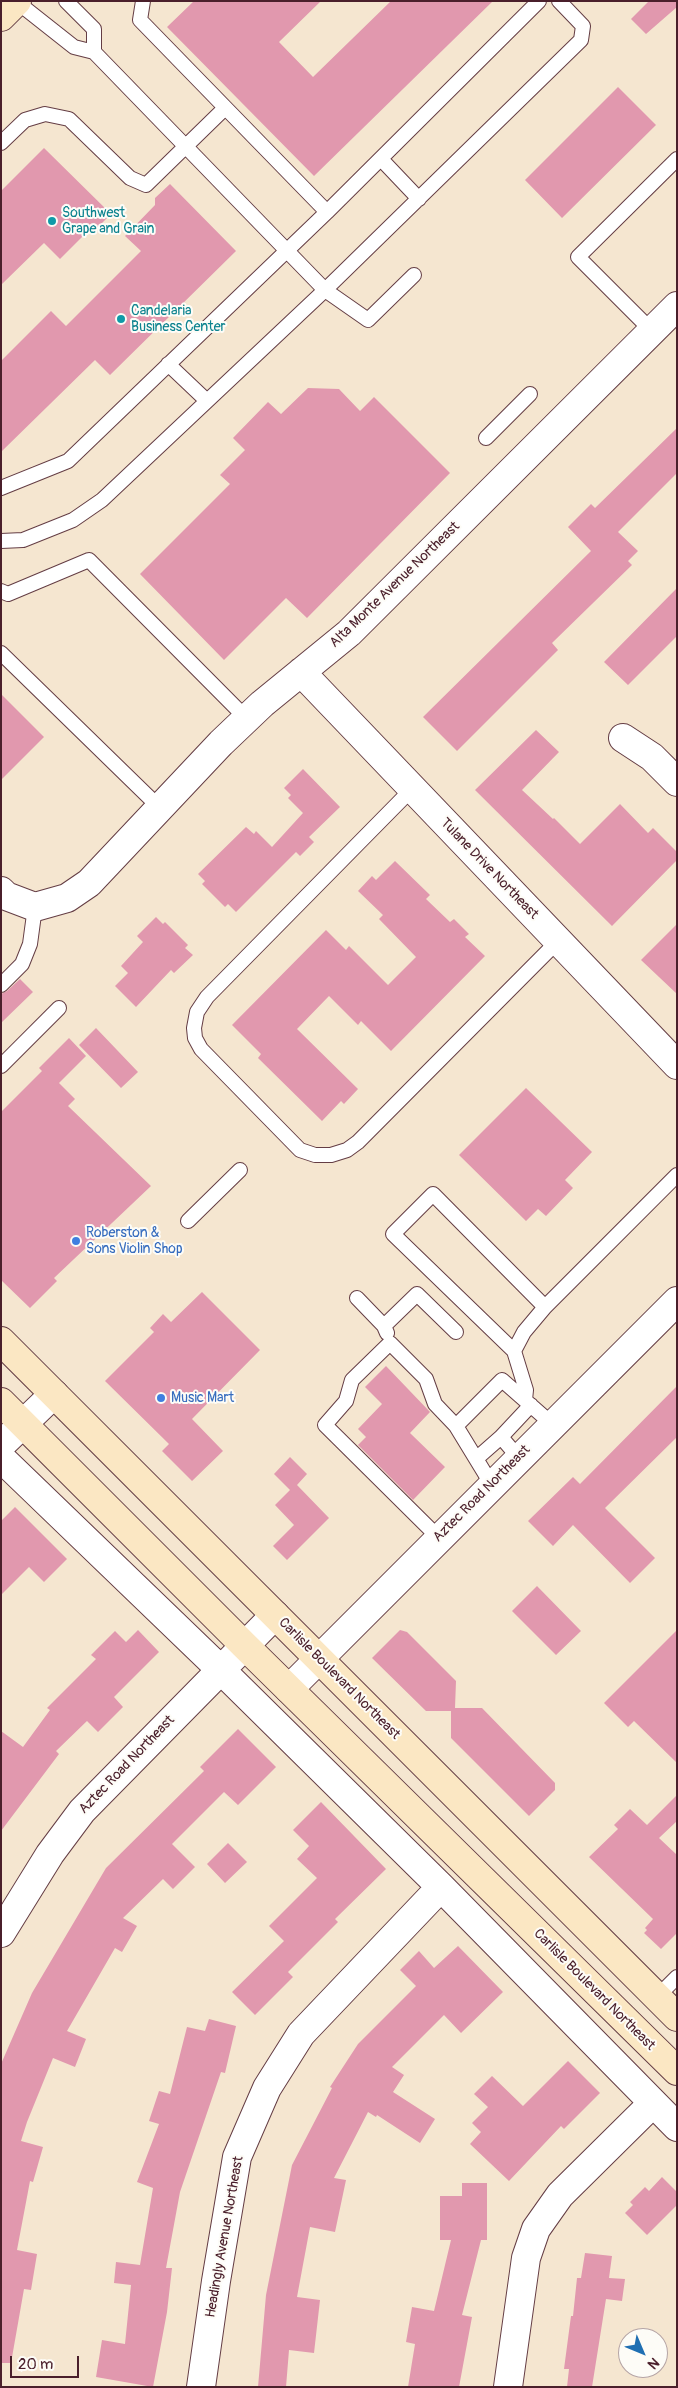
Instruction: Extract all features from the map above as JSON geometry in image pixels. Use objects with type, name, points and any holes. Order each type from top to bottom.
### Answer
[{"type":"main road","points":[[1,17],[17,2]]},
{"type":"main road","name":"Carlisle Boulevard Northeast","points":[[1,1341],[677,2017]]},
{"type":"main road","name":"Carlisle Boulevard Northeast","points":[[1,1402],[244,1645],[677,2071]]},
{"type":"street","name":"Alta Monte Avenue Northeast","points":[[35,907],[67,898],[89,883],[247,719],[300,672],[350,633],[677,306]]},
{"type":"street","name":"Tulane Drive Northeast","points":[[300,672],[677,1065]]},
{"type":"street","points":[[623,738],[652,758],[677,782]]},
{"type":"street","points":[[1,891],[6,896],[35,907]]},
{"type":"street","name":"Aztec Road Northeast","points":[[289,1689],[677,1301]]},
{"type":"street","points":[[1,1445],[54,1394]]},
{"type":"street","points":[[1,1458],[220,1669],[441,1887],[677,2128]]},
{"type":"street","name":"Aztec Road Northeast","points":[[1,1933],[50,1854],[82,1811],[275,1615]]},
{"type":"street","name":"Headingly Avenue Northeast","points":[[201,2387],[216,2281],[237,2157],[267,2088],[301,2034],[441,1887]]},
{"type":"street","points":[[508,2387],[526,2258],[536,2228],[560,2194],[653,2103]]},
{"type":"lane","points":[[66,1],[94,29],[94,52]]},
{"type":"lane","points":[[143,1],[140,20],[326,212]]},
{"type":"lane","points":[[1,488],[68,460],[286,251],[539,1]]},
{"type":"lane","points":[[1,542],[23,540],[73,520],[102,500],[325,290],[581,40],[583,26],[559,1]]},
{"type":"lane","points":[[17,2],[74,47],[94,52],[325,290],[368,320],[414,275]]},
{"type":"lane","points":[[1,143],[25,120],[45,114],[69,119],[130,178],[146,184],[225,108]]},
{"type":"lane","points":[[380,159],[419,198]]},
{"type":"lane","points":[[652,331],[578,257],[677,159]]},
{"type":"lane","points":[[168,364],[207,401]]},
{"type":"lane","points":[[486,438],[530,394]]},
{"type":"lane","points":[[1,591],[8,594],[89,560],[247,719]]},
{"type":"lane","points":[[1,653],[160,808]]},
{"type":"lane","points":[[412,789],[207,997],[197,1012],[194,1028],[195,1038],[201,1049],[300,1150],[315,1155],[331,1155],[347,1150],[358,1142],[558,941]]},
{"type":"lane","points":[[1,985],[22,964],[30,944],[35,907]]},
{"type":"lane","points":[[1,1066],[59,1008]]},
{"type":"lane","points":[[188,1221],[240,1170]]},
{"type":"lane","points":[[514,1352],[524,1332],[545,1308],[677,1175]]},
{"type":"lane","points":[[476,1459],[501,1437],[528,1402],[514,1352],[393,1234],[433,1194],[545,1308]]},
{"type":"lane","points":[[384,1326],[417,1294],[456,1332]]},
{"type":"lane","points":[[357,1298],[384,1326],[390,1343],[426,1379],[435,1404],[456,1426],[492,1485]]},
{"type":"lane","points":[[390,1343],[352,1380],[346,1401],[325,1425],[438,1538]]},
{"type":"lane","points":[[456,1426],[502,1380],[552,1424]]},
{"type":"lane","points":[[501,1437],[519,1458]]},
{"type":"lane","points":[[657,1997],[677,1977]]},
{"type":"building","points":[[194,1],[321,1],[279,42],[313,77],[391,1],[493,1],[314,176],[167,27]]},
{"type":"building","points":[[649,1],[677,1],[677,7],[646,34],[631,19]]},
{"type":"building","points":[[618,87],[656,125],[562,218],[525,180]]},
{"type":"building","name":"Southwest Grape and Grain","points":[[44,148],[111,214],[96,229],[89,230],[60,259],[44,243],[1,285],[1,191]]},
{"type":"building","name":"Candelaria Business Center","points":[[170,184],[236,251],[110,375],[95,360],[1,452],[1,361],[51,311],[66,326],[141,251],[125,236],[155,205],[155,198]]},
{"type":"building","points":[[308,388],[339,389],[360,411],[374,397],[450,473],[307,618],[286,598],[224,660],[140,574],[230,484],[220,475],[245,450],[233,438],[268,402],[281,414]]},
{"type":"building","points":[[677,428],[677,473],[618,532],[638,551],[628,561],[632,565],[552,643],[558,650],[457,751],[423,717],[591,551],[568,527],[591,504],[595,508]]},
{"type":"building","points":[[677,588],[677,636],[628,685],[604,662]]},
{"type":"building","points":[[1,694],[44,737],[1,780]]},
{"type":"building","points":[[536,730],[559,752],[522,790],[580,844],[620,804],[648,833],[653,828],[677,852],[677,860],[612,926],[475,790]]},
{"type":"building","points":[[303,769],[340,807],[309,837],[314,842],[300,856],[296,852],[236,912],[228,904],[225,907],[202,884],[205,881],[198,874],[246,827],[254,834],[256,831],[272,847],[303,813],[288,798],[291,795],[284,788]]},
{"type":"building","points":[[395,861],[430,895],[426,899],[450,922],[454,919],[469,934],[465,937],[485,956],[391,1051],[361,1021],[358,1025],[329,996],[297,1029],[358,1089],[344,1104],[341,1101],[322,1121],[258,1058],[261,1054],[232,1025],[326,930],[346,950],[349,946],[388,985],[416,957],[379,919],[383,915],[358,891],[372,876],[376,880]]},
{"type":"building","points":[[156,917],[163,924],[165,922],[188,945],[185,948],[193,955],[174,973],[171,970],[136,1007],[115,986],[128,973],[121,966],[143,942],[137,936]]},
{"type":"building","points":[[677,924],[677,994],[641,960]]},
{"type":"building","points":[[20,979],[33,992],[1,1023],[1,994]]},
{"type":"building","points":[[96,1028],[138,1072],[121,1088],[79,1045]]},
{"type":"building","points":[[69,1038],[86,1056],[59,1083],[75,1099],[68,1106],[151,1186],[54,1278],[57,1281],[30,1308],[1,1280],[1,1112],[42,1071],[39,1068]]},
{"type":"building","points":[[526,1088],[592,1152],[565,1180],[573,1188],[546,1216],[538,1209],[526,1221],[459,1155]]},
{"type":"building","points":[[202,1292],[260,1350],[192,1419],[223,1451],[192,1481],[162,1451],[169,1444],[105,1381],[154,1332],[150,1328],[163,1314],[171,1322]]},
{"type":"building","points":[[386,1366],[430,1412],[410,1433],[445,1467],[413,1500],[358,1445],[366,1437],[358,1429],[382,1404],[365,1387]]},
{"type":"building","points":[[677,1386],[677,1437],[605,1508],[655,1558],[630,1583],[573,1525],[553,1546],[528,1521],[573,1477],[580,1484]]},
{"type":"building","points":[[290,1457],[307,1474],[297,1485],[329,1518],[287,1560],[273,1546],[294,1525],[275,1505],[290,1490],[274,1474]]},
{"type":"building","points":[[15,1507],[67,1559],[44,1582],[29,1567],[1,1595],[1,1521]]},
{"type":"building","points":[[537,1586],[581,1631],[556,1655],[512,1611]]},
{"type":"building","points":[[138,1630],[159,1652],[114,1697],[123,1707],[98,1732],[87,1721],[56,1751],[59,1754],[1,1831],[1,1731],[23,1747],[50,1710],[47,1708],[96,1659],[91,1655],[115,1631],[126,1642]]},
{"type":"building","points":[[400,1630],[407,1632],[456,1681],[455,1708],[482,1708],[555,1783],[555,1790],[529,1816],[451,1738],[451,1711],[426,1711],[372,1658]]},
{"type":"building","points":[[677,1630],[677,1763],[634,1721],[628,1727],[604,1703]]},
{"type":"building","points":[[238,1729],[276,1767],[238,1805],[224,1792],[172,1844],[195,1867],[173,1889],[163,1879],[123,1918],[137,1926],[122,1952],[115,1948],[67,2031],[86,2039],[75,2067],[53,2058],[27,2122],[21,2141],[43,2147],[33,2182],[30,2181],[17,2250],[37,2254],[31,2290],[24,2289],[11,2363],[1,2363],[1,2064],[32,1993],[106,1868],[204,1771],[200,1767]]},
{"type":"building","points":[[677,1795],[677,1821],[659,1838],[677,1855],[677,1933],[661,1949],[644,1933],[647,1930],[645,1928],[653,1919],[589,1857],[618,1829],[614,1825],[630,1809],[647,1825]]},
{"type":"building","points":[[321,1802],[386,1869],[335,1919],[338,1922],[288,1972],[293,1977],[255,2015],[232,1992],[284,1941],[269,1926],[317,1878],[297,1859],[309,1846],[293,1830]]},
{"type":"building","points":[[228,1843],[247,1862],[225,1883],[207,1864]]},
{"type":"building","points":[[458,1946],[503,1992],[461,2033],[444,2015],[392,2067],[404,2075],[393,2092],[435,2119],[420,2143],[377,2115],[376,2117],[368,2112],[334,2178],[346,2180],[335,2232],[310,2227],[297,2297],[320,2300],[314,2353],[289,2350],[286,2387],[258,2387],[266,2295],[292,2165],[332,2088],[330,2087],[358,2044],[416,1986],[400,1970],[419,1951],[434,1968]]},
{"type":"building","points":[[209,2019],[236,2026],[225,2073],[221,2072],[180,2192],[166,2268],[172,2268],[167,2312],[153,2387],[96,2377],[102,2340],[125,2344],[131,2285],[114,2283],[116,2262],[140,2265],[153,2188],[137,2182],[159,2124],[149,2121],[159,2091],[170,2094],[187,2027],[205,2031]]},
{"type":"building","points":[[568,2061],[600,2093],[564,2129],[561,2126],[509,2181],[470,2144],[481,2132],[472,2123],[488,2107],[474,2094],[492,2076],[523,2106]]},
{"type":"building","points":[[662,2177],[677,2192],[677,2205],[647,2235],[625,2213],[633,2205],[630,2202],[645,2187],[649,2191]]},
{"type":"building","points":[[462,2183],[487,2183],[487,2240],[481,2240],[462,2315],[472,2317],[459,2387],[408,2387],[415,2344],[406,2342],[412,2307],[434,2311],[451,2240],[440,2240],[440,2196],[462,2196]]},
{"type":"building","points":[[585,2253],[612,2256],[609,2278],[625,2279],[622,2301],[606,2299],[592,2387],[567,2387],[569,2369],[564,2369],[571,2316],[573,2316],[577,2278],[581,2278]]},
{"type":"place","name":"Southwest Grape and Grain","points":[[52,221]]},
{"type":"place","name":"Candelaria Business Center","points":[[121,319]]},
{"type":"place","name":"Roberston & Sons Violin Shop","points":[[76,1241]]},
{"type":"place","name":"Music Mart","points":[[161,1398]]}]
